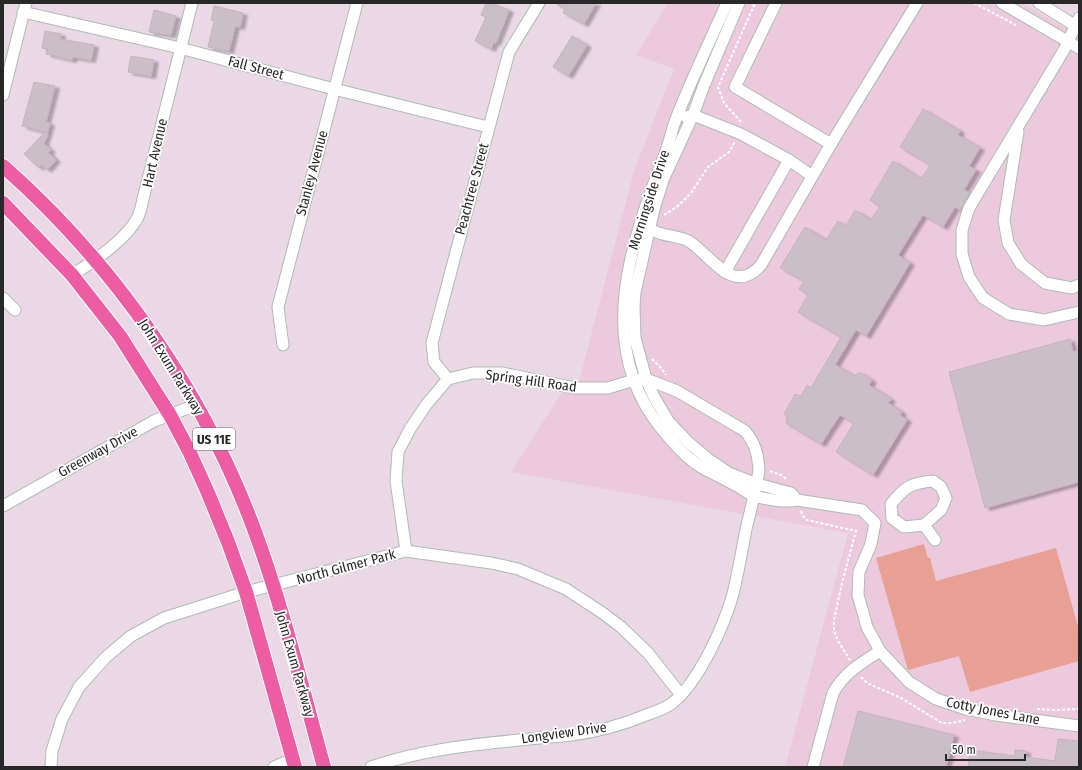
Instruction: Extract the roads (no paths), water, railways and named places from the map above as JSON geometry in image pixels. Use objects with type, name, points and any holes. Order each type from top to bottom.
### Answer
[{"type":"main road","name":"John Exum Parkway","points":[[3,166],[28,188],[63,223],[95,260],[138,314],[166,355],[196,405],[235,482],[254,529],[273,586],[324,767]]},
{"type":"main road","name":"John Exum Parkway","points":[[3,203],[72,276],[120,336],[170,415],[190,453],[228,542],[246,592],[294,763]]},
{"type":"street","name":"Hart Avenue","points":[[72,276],[95,260],[127,232],[138,218],[192,3]]},
{"type":"street","name":"Stanley Avenue","points":[[283,345],[278,307],[357,3]]},
{"type":"street","name":"Peachtree Street","points":[[448,379],[434,362],[432,343],[509,52],[539,3]]},
{"type":"street","name":"Morningside Drive","points":[[727,3],[676,119],[667,148],[648,227],[638,277],[634,307],[635,338],[646,379],[669,422],[688,442],[708,459],[729,473],[757,484]]},
{"type":"street","name":"Morningside Drive","points":[[740,3],[704,85],[693,115],[663,180],[648,227],[629,265],[623,306],[624,340],[634,380],[642,398],[657,423],[684,454],[703,468],[754,496]]},
{"type":"street","points":[[776,3],[735,87],[831,144]]},
{"type":"street","points":[[648,227],[689,241],[725,272],[735,277],[741,277],[755,272],[917,3]]},
{"type":"street","points":[[1002,3],[1079,48]]},
{"type":"street","points":[[1039,3],[1078,24],[1019,126],[969,208],[962,230],[962,254],[969,277],[983,298],[1009,314],[1044,320],[1079,312]]},
{"type":"street","name":"Fall Street","points":[[25,8],[334,89],[488,127]]},
{"type":"street","points":[[3,95],[25,8]]},
{"type":"street","points":[[676,119],[693,115],[740,134],[789,160],[812,176]]},
{"type":"street","points":[[1019,126],[1004,220],[1008,243],[1021,264],[1045,283],[1072,288],[1079,286]]},
{"type":"street","points":[[725,272],[789,160]]},
{"type":"street","points":[[3,298],[15,310]]},
{"type":"street","name":"Spring Hill Road","points":[[448,379],[473,373],[502,374],[574,388],[608,388],[634,380],[646,379]]},
{"type":"street","points":[[406,551],[396,481],[398,452],[410,429],[426,405],[448,379]]},
{"type":"street","name":"Longview Drive","points":[[371,767],[419,754],[461,746],[589,733],[629,722],[658,711],[671,704],[691,682],[702,666],[725,617],[732,595],[757,484],[759,470],[758,452],[753,440],[745,431],[677,391],[646,379]]},
{"type":"street","name":"Greenway Drive","points":[[3,506],[154,421],[196,405]]},
{"type":"street","points":[[933,481],[941,487],[946,498],[941,510],[924,525],[904,527],[892,518],[891,504],[903,490],[917,482],[933,481]]},
{"type":"street","points":[[757,484],[791,493],[797,500]]},
{"type":"street","points":[[754,496],[791,502],[797,500],[862,510],[875,523],[892,518]]},
{"type":"street","name":"Cotty Jones Lane","points":[[875,523],[871,544],[859,572],[858,596],[867,627],[880,651],[909,682],[936,699],[972,710],[996,715],[1079,726]]},
{"type":"street","points":[[924,525],[935,540]]},
{"type":"street","name":"North Gilmer Park","points":[[51,767],[52,750],[62,719],[79,687],[106,657],[131,636],[164,618],[246,592],[406,551],[491,563],[518,569],[566,589],[604,614],[648,653],[680,695]]},
{"type":"street","points":[[813,767],[833,693],[842,679],[880,651]]},
{"type":"street","points":[[274,767],[294,763]]}]
